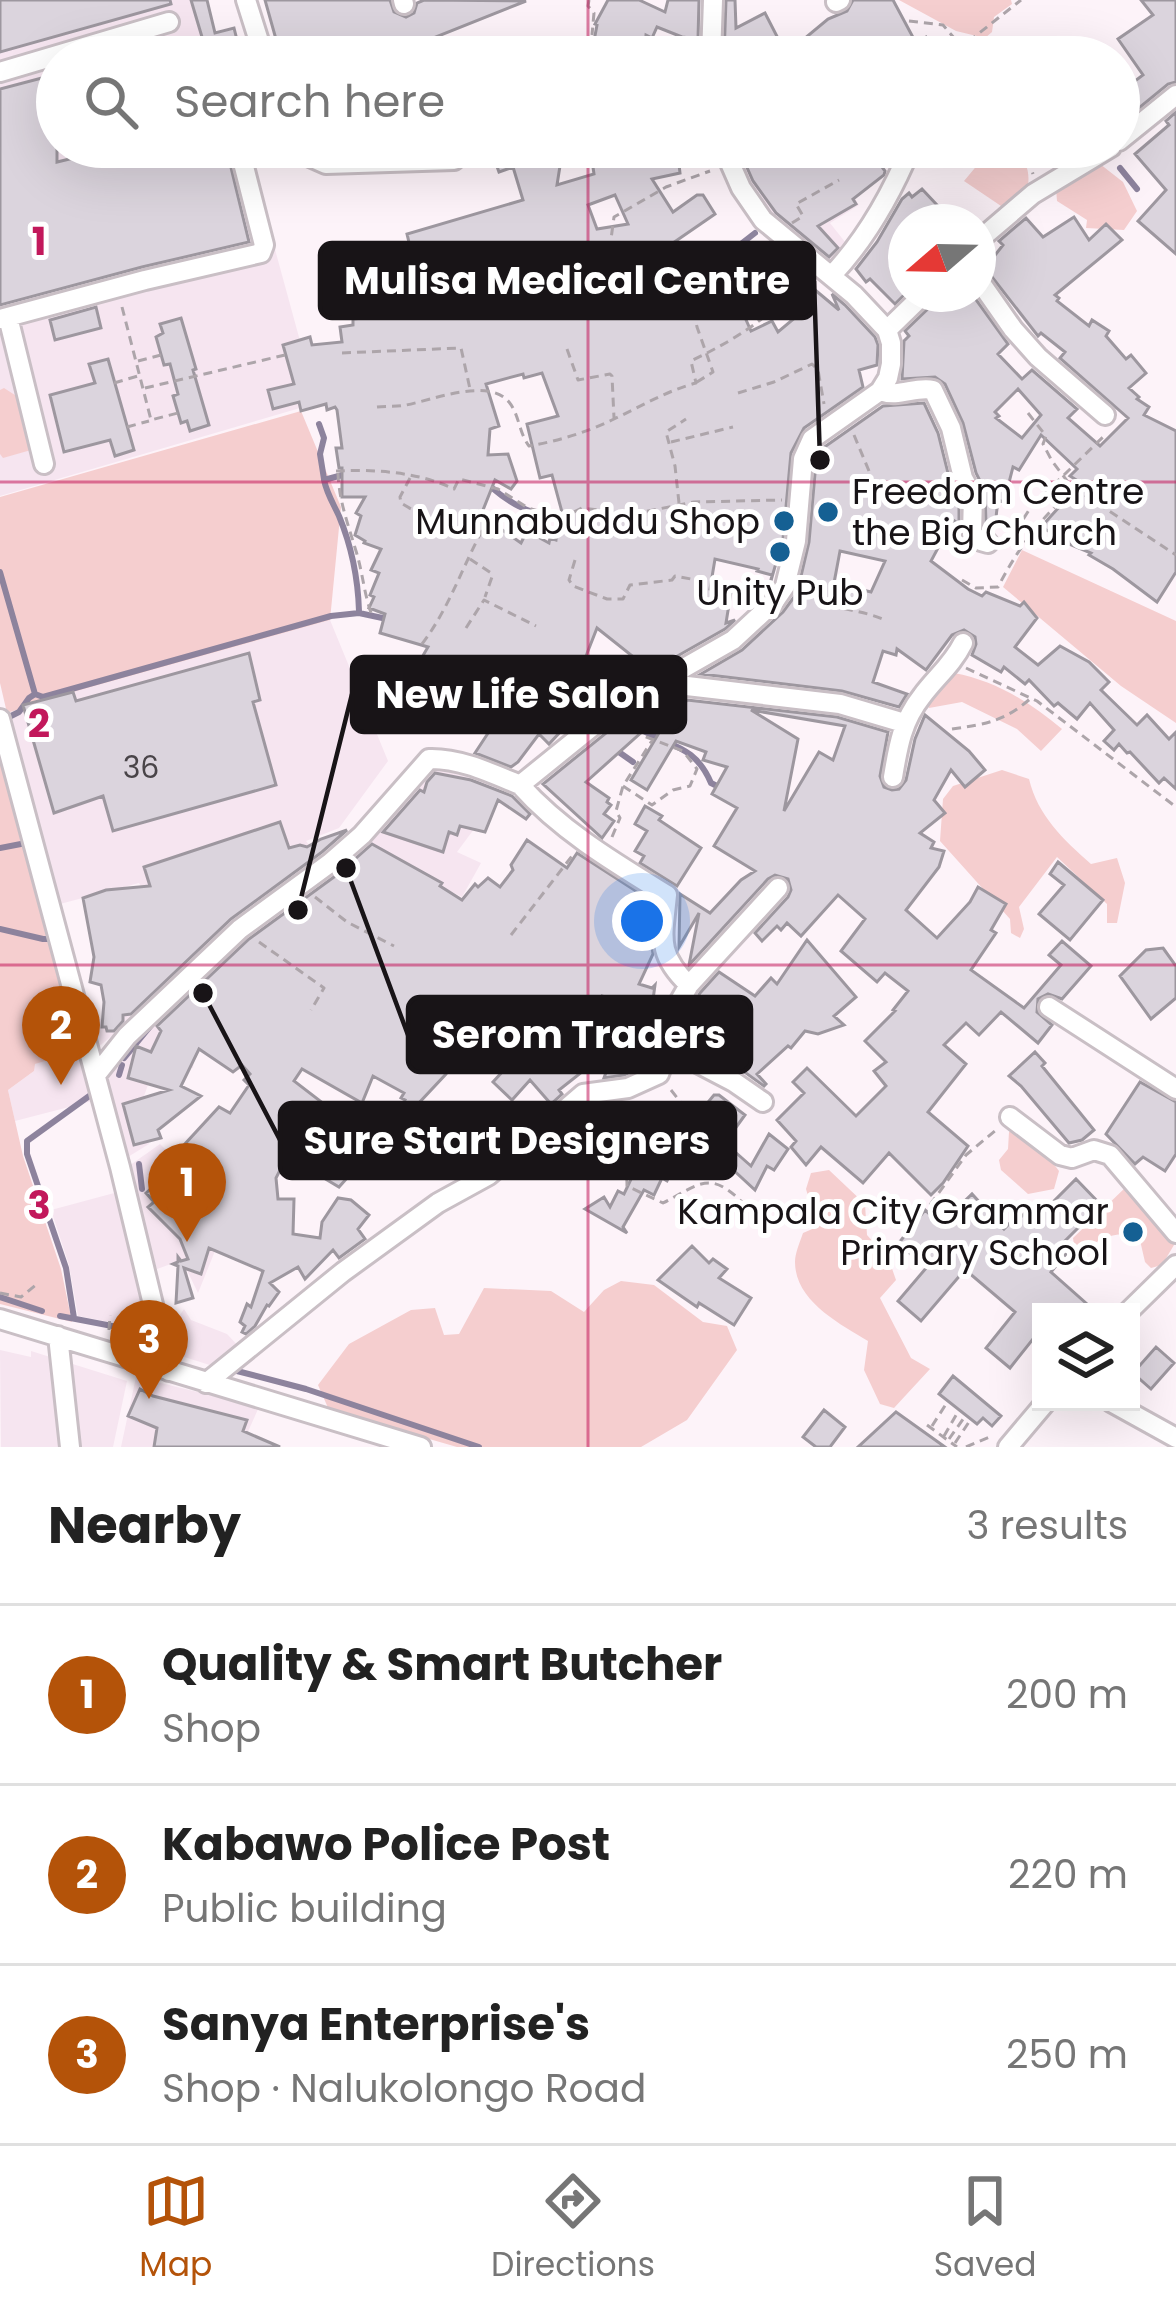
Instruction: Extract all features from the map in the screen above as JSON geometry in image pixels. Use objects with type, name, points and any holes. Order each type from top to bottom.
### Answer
[{"type":"street","points":[[247,0],[258,36]]},
{"type":"street","points":[[712,36],[713,0]]},
{"type":"street","points":[[122,36],[169,22]]},
{"type":"street","points":[[0,72],[36,61]]},
{"type":"street","points":[[1140,124],[1176,95]]},
{"type":"street","points":[[44,464],[4,318],[261,253],[264,245],[244,168]]},
{"type":"street","points":[[520,785],[619,705],[733,640],[779,596],[796,542],[806,447],[880,391],[888,378],[891,343],[887,329],[832,275],[778,235],[752,206],[733,168]]},
{"type":"street","points":[[832,275],[880,212],[901,168]]},
{"type":"street","points":[[996,226],[1033,194],[1076,168]]},
{"type":"street","points":[[996,305],[1038,357],[1105,415]]},
{"type":"street","points":[[887,329],[905,312]]},
{"type":"street","points":[[880,391],[899,395],[928,388],[938,397],[973,496],[972,534],[988,542]]},
{"type":"street","points":[[893,777],[904,723],[922,695],[953,663],[963,643]]},
{"type":"street","points":[[663,677],[687,686],[840,704],[904,723]]},
{"type":"street","points":[[2,726],[169,1371]]},
{"type":"street","points":[[96,1075],[127,1036],[240,929],[362,835],[432,758],[520,785],[582,841],[667,896],[664,951],[688,985]]},
{"type":"street","points":[[206,1383],[344,1272],[438,1203],[489,1174],[584,1094],[628,1088],[658,1074],[676,1004],[688,985],[778,888]]},
{"type":"street","points":[[1049,1007],[1176,1089]]},
{"type":"street","points":[[667,1047],[764,1102]]},
{"type":"street","points":[[1011,1118],[1060,1155],[1072,1158],[1094,1150],[1110,1155],[1176,1233]]},
{"type":"street","points":[[1137,1303],[1176,1265]]},
{"type":"street","points":[[0,1319],[422,1447]]},
{"type":"street","points":[[58,1336],[70,1447]]},
{"type":"street","points":[[1006,1438],[1036,1411]]},
{"type":"street","points":[[1128,1411],[1176,1438]]},
{"type":"path","points":[[590,0],[592,35]]},
{"type":"path","points":[[976,36],[1021,0]]},
{"type":"path","points":[[909,22],[943,25],[952,36]]},
{"type":"path","points":[[545,285],[578,275],[587,278],[615,265],[614,217],[702,168]]},
{"type":"path","points":[[1032,168],[1033,194]]},
{"type":"path","points":[[740,294],[751,281],[764,248],[803,216],[796,204],[839,180]]},
{"type":"path","points":[[696,382],[692,361],[746,332],[780,306],[814,263]]},
{"type":"path","points":[[377,407],[470,391],[492,392],[509,403],[529,446],[578,434],[712,372],[687,281]]},
{"type":"path","points":[[117,288],[151,420]]},
{"type":"path","points":[[342,353],[461,348],[470,391]]},
{"type":"path","points":[[567,349],[578,380],[612,376],[614,419]]},
{"type":"path","points":[[136,362],[161,355]]},
{"type":"path","points":[[143,388],[285,355]]},
{"type":"path","points":[[738,393],[812,364],[818,370],[828,430]]},
{"type":"path","points":[[114,382],[140,376]]},
{"type":"path","points":[[128,427],[178,412]]},
{"type":"path","points":[[1028,413],[1046,436],[1043,445],[1074,488],[1176,555]]},
{"type":"path","points":[[988,542],[1005,546],[1030,507],[1113,426],[1105,415]]},
{"type":"path","points":[[848,416],[866,468],[892,503]]},
{"type":"path","points":[[679,505],[666,432],[686,419]]},
{"type":"path","points":[[669,443],[733,427]]},
{"type":"path","points":[[373,618],[341,507],[337,471],[411,476],[454,489],[459,479],[498,489],[528,508],[553,515],[582,508],[633,514],[694,502],[800,500]]},
{"type":"path","points":[[411,476],[400,503],[438,525]]},
{"type":"path","points":[[962,580],[976,588],[998,587],[1011,560],[1042,519],[1074,488]]},
{"type":"path","points":[[422,644],[452,597],[488,520],[486,511]]},
{"type":"path","points":[[466,628],[484,600],[492,575],[469,558]]},
{"type":"path","points":[[575,560],[569,580],[573,586],[607,599],[623,599],[630,585],[675,576],[723,585],[764,611]]},
{"type":"path","points":[[787,579],[812,599],[887,621]]},
{"type":"path","points":[[484,600],[536,626]]},
{"type":"path","points":[[953,663],[1032,698],[1176,807]]},
{"type":"path","points":[[560,671],[619,705],[641,735],[683,751],[697,769],[691,785],[673,790],[652,805],[623,786]]},
{"type":"path","points":[[952,729],[1000,720],[1032,698]]},
{"type":"path","points":[[604,855],[620,818],[616,811],[623,786],[653,739]]},
{"type":"path","points":[[511,935],[582,841]]},
{"type":"path","points":[[308,891],[347,922],[394,946]]},
{"type":"path","points":[[247,934],[324,988],[311,1010]]},
{"type":"path","points":[[658,1074],[690,1114],[707,1181]]},
{"type":"path","points":[[584,1094],[614,1135],[627,1167],[627,1186],[663,1203],[707,1181],[731,1190],[746,1206]]},
{"type":"path","points":[[930,1205],[966,1155],[1011,1118]]},
{"type":"path","points":[[0,1293],[21,1297],[37,1284]]},
{"type":"path","points":[[109,1330],[110,1315]]},
{"type":"path","points":[[946,1438],[968,1417],[956,1446],[929,1426],[948,1401]]},
{"type":"path","points":[[946,1438],[959,1410]]},
{"type":"path","points":[[966,1447],[1006,1438]]},
{"type":"shaded area","points":[[0,0],[207,0],[217,36],[36,36],[36,168],[253,168],[317,403],[0,496]]},
{"type":"shaded area","points":[[899,0],[1011,0],[994,17],[987,36],[956,31]]},
{"type":"shaded area","points":[[738,168],[772,168],[843,181],[859,205],[830,223],[849,247],[832,267],[769,222]]},
{"type":"shaded area","points":[[975,168],[1027,168],[1027,192],[1004,208],[964,181]]},
{"type":"shaded area","points":[[1105,168],[1123,182],[1137,211],[1124,230],[1086,228],[1087,220],[1057,201],[1056,188],[1074,174]]},
{"type":"shaded area","points":[[0,390],[18,397],[31,450],[3,458]]},
{"type":"shaded area","points":[[301,411],[341,507],[330,620],[7,713],[0,683],[0,497]]},
{"type":"shaded area","points":[[1022,550],[1176,621],[1176,723],[1121,686],[1003,587]]},
{"type":"shaded area","points":[[330,620],[388,761],[339,828],[306,841],[323,863],[97,1048],[90,1021],[113,1016],[145,894],[139,883],[60,904],[7,713]]},
{"type":"shaded area","points":[[954,673],[1012,694],[1062,729],[1041,751],[1017,729],[962,702],[929,708],[924,701],[940,679]]},
{"type":"shaded area","points":[[0,744],[82,1050],[35,1064],[34,1071],[8,1090],[72,1322],[0,1304]]},
{"type":"shaded area","points":[[430,761],[498,784],[497,798],[457,852],[481,863],[462,897],[442,887],[421,928],[288,957],[245,930],[300,887],[327,905],[304,885]]},
{"type":"shaded area","points":[[1002,770],[1029,779],[1045,816],[1091,864],[1117,858],[1125,883],[1117,923],[1107,923],[1107,904],[1057,857],[1019,907],[1024,929],[1020,938],[1011,933],[1010,919],[940,841],[943,799],[953,786]]},
{"type":"shaded area","points":[[240,933],[270,950],[195,1047],[193,1068],[166,1058],[149,1082],[139,1126],[149,1144],[123,1160],[106,1079],[121,1054]]},
{"type":"shaded area","points":[[82,1050],[96,1100],[15,1121],[8,1090],[34,1071],[34,1064]]},
{"type":"shaded area","points":[[1014,1130],[1044,1151],[1059,1171],[1054,1189],[1028,1194],[1001,1170],[999,1160]]},
{"type":"shaded area","points":[[160,1144],[175,1159],[147,1176],[215,1251],[198,1293],[182,1260],[157,1269],[126,1168]]},
{"type":"shaded area","points":[[829,1170],[865,1204],[867,1235],[889,1260],[896,1280],[880,1298],[911,1358],[930,1369],[894,1408],[880,1404],[864,1370],[868,1341],[821,1310],[797,1276],[795,1259],[803,1233],[817,1227],[806,1189],[811,1173]]},
{"type":"shaded area","points":[[1127,1186],[1171,1234],[1174,1245],[1162,1265],[1151,1268],[1145,1262],[1139,1236],[1109,1236],[1083,1252],[1074,1245],[1073,1238]]},
{"type":"shaded area","points":[[118,1192],[151,1330],[78,1316],[69,1265],[51,1210]]},
{"type":"shaded area","points":[[621,1281],[654,1285],[703,1322],[727,1326],[737,1350],[687,1420],[641,1447],[457,1447],[329,1410],[318,1385],[349,1344],[411,1310],[435,1308],[444,1335],[459,1334],[484,1288],[551,1291],[584,1312],[604,1290]]},
{"type":"shaded area","points":[[184,1309],[191,1320],[227,1334],[242,1350],[216,1367],[178,1355],[174,1324]]},
{"type":"shaded area","points":[[0,1350],[31,1357],[31,1351],[127,1381],[113,1447],[1,1447]]},
{"type":"shaded area","points":[[136,1377],[259,1407],[241,1447],[121,1447]]},
{"type":"building","points":[[0,0],[170,0],[171,4],[57,36],[36,36],[36,42],[0,52]]},
{"type":"building","points":[[191,0],[207,0],[215,33],[234,28],[236,36],[202,36]]},
{"type":"building","points":[[265,0],[390,0],[394,12],[406,17],[424,0],[526,1],[438,36],[275,36]]},
{"type":"building","points":[[608,0],[639,0],[665,12],[668,0],[699,0],[698,36],[680,36],[657,27],[653,36],[595,36],[595,24]]},
{"type":"building","points":[[726,0],[735,0],[736,28],[765,13],[777,36],[725,36]]},
{"type":"building","points":[[853,0],[893,0],[912,36],[808,36],[847,11]]},
{"type":"building","points":[[1141,0],[1176,0],[1176,82],[1140,107],[1140,36],[1122,36],[1153,15]]},
{"type":"building","points":[[36,80],[36,168],[231,168],[249,242],[0,305],[0,89]]},
{"type":"building","points":[[1176,112],[1176,254],[1138,221],[1166,190],[1140,160],[1140,150],[1169,125],[1166,121]]},
{"type":"building","points":[[513,168],[560,168],[557,185],[594,174],[593,168],[679,168],[680,173],[652,179],[673,212],[703,195],[715,214],[641,265],[688,252],[693,265],[675,273],[685,305],[731,286],[751,331],[772,321],[778,332],[803,311],[791,297],[808,284],[839,310],[832,294],[845,305],[878,345],[877,365],[859,370],[863,387],[804,428],[791,453],[783,539],[770,584],[772,575],[715,559],[710,589],[731,592],[726,623],[735,620],[651,671],[597,628],[586,656],[632,682],[576,715],[549,744],[539,734],[511,767],[475,753],[498,718],[475,703],[471,709],[410,678],[428,647],[380,633],[385,614],[369,608],[379,573],[371,570],[381,549],[355,535],[361,516],[356,513],[365,497],[342,497],[337,410],[327,410],[326,404],[301,411],[299,402],[273,409],[268,390],[294,384],[283,345],[310,337],[312,345],[342,342],[340,327],[364,318],[363,311],[423,300],[407,234],[523,200]],"holes":[[[615,195],[628,224],[597,229],[588,205]],[[542,373],[558,416],[527,424],[540,478],[552,475],[566,527],[558,526],[556,540],[550,538],[549,543],[527,531],[521,543],[481,515],[495,480],[511,489],[517,481],[508,454],[488,455],[490,429],[499,426],[486,384]]]},
{"type":"building","points":[[747,168],[885,171],[853,199],[856,204],[818,226],[838,248],[829,257],[776,213]]},
{"type":"building","points":[[922,189],[936,204],[899,204],[909,193],[912,197]]},
{"type":"building","points":[[1074,217],[1089,240],[1106,224],[1122,240],[1055,295],[1089,326],[1092,320],[1109,331],[1106,336],[1126,359],[1131,355],[1146,373],[1129,388],[1149,407],[1144,415],[1176,431],[1176,572],[1157,602],[1091,553],[1041,527],[1086,486],[1070,476],[1077,469],[1041,435],[1019,470],[1013,467],[1004,502],[998,500],[995,526],[986,524],[985,491],[945,384],[935,377],[902,379],[904,341],[909,336],[905,331],[925,312],[985,312],[1008,344],[998,354],[1022,379],[1032,370],[1077,409],[1068,418],[1100,446],[1128,418],[1060,358],[1065,352],[1041,333],[1038,336],[996,282],[996,254],[1003,245],[999,241],[1026,218],[1043,237]],"holes":[[[1018,389],[1041,415],[1022,438],[996,418],[995,412]]]},
{"type":"building","points":[[888,223],[888,297],[856,269]]},
{"type":"building","points":[[96,307],[101,328],[55,340],[50,320]]},
{"type":"building","points":[[181,318],[209,425],[190,431],[187,421],[181,423],[170,364],[164,365],[156,337],[163,333],[160,324]]},
{"type":"building","points":[[108,359],[134,450],[115,456],[110,440],[64,452],[50,395],[95,383],[89,364]]},
{"type":"building","points":[[924,403],[959,499],[959,524],[953,520],[931,561],[982,596],[986,592],[1020,606],[1024,602],[1037,618],[1015,647],[1038,665],[1060,646],[1089,662],[1109,682],[1101,690],[1137,725],[1147,715],[1169,739],[1176,732],[1176,789],[1164,778],[1159,783],[1119,744],[1114,750],[1104,741],[1114,730],[1090,703],[1077,719],[1058,703],[1054,706],[1029,680],[1025,684],[1004,667],[1001,672],[972,655],[975,637],[964,630],[952,635],[926,670],[897,649],[896,655],[883,651],[873,682],[907,694],[899,707],[842,691],[701,674],[742,650],[797,593],[809,542],[816,462],[823,448],[883,406]],"holes":[[[840,551],[885,561],[871,592],[834,583]]]},
{"type":"building","points":[[249,653],[260,700],[253,702],[276,785],[113,831],[103,796],[54,813],[23,705],[73,692],[76,701]]},
{"type":"building","points":[[660,697],[673,704],[586,782],[609,798],[611,805],[604,814],[614,821],[602,838],[543,784],[627,716]]},
{"type":"building","points":[[687,700],[837,717],[888,732],[880,776],[884,787],[892,790],[906,780],[925,715],[985,770],[965,787],[951,770],[934,800],[945,813],[920,833],[934,842],[931,848],[944,851],[939,867],[906,910],[937,938],[978,887],[1006,904],[991,930],[996,933],[971,970],[1024,1008],[1061,965],[1049,955],[1062,941],[1091,966],[1062,999],[1048,994],[1038,999],[1037,1012],[1052,1025],[1038,1043],[1001,1012],[979,1035],[966,1023],[944,1045],[966,1064],[928,1112],[968,1146],[931,1195],[889,1153],[863,1183],[821,1147],[806,1165],[791,1147],[796,1141],[777,1120],[804,1093],[793,1082],[807,1068],[856,1116],[886,1086],[874,1071],[886,1062],[865,1041],[908,991],[885,973],[877,982],[841,951],[865,919],[838,895],[801,936],[787,923],[762,941],[755,933],[791,890],[788,879],[775,875],[689,965],[699,913],[679,947],[680,894],[710,913],[755,871],[714,846],[737,808],[712,794],[727,767],[703,760],[706,752],[676,741],[647,790],[631,780],[675,706],[681,709]],"holes":[[[751,710],[845,726],[833,760],[819,752],[784,811],[798,739]]]},
{"type":"building","points":[[435,773],[512,796],[530,814],[526,819],[498,800],[485,832],[460,826],[457,835],[449,832],[443,852],[383,832],[420,790],[424,792]]},
{"type":"building","points":[[645,806],[701,848],[677,886],[640,863],[644,856],[635,851],[647,831],[635,824]]},
{"type":"building","points":[[280,822],[289,848],[307,847],[347,830],[231,919],[131,1014],[123,1015],[114,1031],[102,1027],[104,1002],[101,985],[90,982],[94,957],[83,898],[106,890],[150,886],[144,867]]},
{"type":"building","points":[[527,840],[567,868],[577,853],[653,902],[653,954],[639,984],[655,985],[644,1066],[604,1078],[616,1045],[559,1090],[562,1094],[551,1104],[530,1080],[512,1100],[493,1082],[515,1058],[508,1050],[517,1042],[496,1022],[486,1033],[475,1023],[446,1074],[416,1106],[411,1103],[429,1122],[442,1109],[465,1126],[437,1162],[416,1147],[423,1138],[393,1121],[404,1093],[373,1076],[362,1103],[302,1069],[294,1081],[384,1150],[372,1167],[363,1160],[339,1187],[287,1156],[276,1178],[278,1199],[294,1199],[293,1234],[320,1238],[322,1222],[338,1198],[351,1200],[369,1215],[358,1229],[365,1239],[339,1258],[333,1250],[305,1279],[298,1267],[270,1283],[279,1292],[246,1334],[240,1322],[247,1304],[251,1307],[263,1271],[209,1248],[201,1274],[184,1268],[193,1298],[176,1303],[178,1266],[173,1264],[178,1257],[188,1259],[180,1239],[148,1207],[154,1202],[146,1193],[156,1184],[151,1176],[219,1107],[230,1113],[249,1085],[244,1080],[250,1074],[242,1065],[233,1072],[199,1049],[181,1086],[201,1096],[158,1130],[161,1138],[134,1145],[123,1104],[169,1090],[128,1078],[136,1046],[151,1052],[161,1031],[157,1026],[249,939],[372,844],[442,883],[462,900],[475,884],[478,887],[488,878],[500,887],[513,870],[511,865]],"holes":[[[602,996],[639,1011],[623,1039],[587,1022]]]},
{"type":"building","points":[[1058,862],[1103,900],[1070,940],[1039,914],[1064,885],[1050,874]]},
{"type":"building","points":[[807,940],[856,997],[834,1016],[844,1025],[818,1034],[805,1031],[757,1074],[764,1086],[716,1053],[726,1042],[690,1024],[682,1040],[687,1016],[719,972],[755,996],[771,978],[777,984]]},
{"type":"building","points":[[1163,948],[1176,966],[1176,998],[1151,1019],[1120,976],[1146,950]]},
{"type":"building","points":[[1035,1052],[1094,1130],[1082,1140],[1069,1143],[1009,1076]]},
{"type":"building","points":[[1140,1082],[1176,1102],[1176,1154],[1165,1171],[1143,1157],[1135,1164],[1106,1134]]},
{"type":"building","points":[[714,1095],[745,1115],[729,1137],[699,1113]]},
{"type":"building","points":[[769,1134],[788,1149],[774,1170],[767,1166],[755,1190],[715,1153],[725,1143],[751,1166]]},
{"type":"building","points":[[643,1154],[673,1169],[654,1195],[644,1190],[623,1227],[627,1233],[585,1209],[604,1197],[610,1207],[618,1191],[624,1194]]},
{"type":"building","points":[[1076,1179],[1101,1205],[1064,1242],[1071,1248],[1051,1272],[1086,1303],[1032,1303],[1032,1340],[1010,1368],[986,1348],[1015,1312],[968,1272],[966,1276],[962,1273],[921,1321],[898,1301],[927,1267],[898,1244],[925,1210],[941,1224],[972,1194],[1004,1229],[1030,1208],[1038,1217]]},
{"type":"building","points":[[692,1246],[709,1263],[713,1259],[727,1269],[719,1278],[751,1298],[734,1325],[658,1280]]},
{"type":"building","points":[[1156,1347],[1174,1363],[1151,1389],[1140,1379],[1140,1365]]},
{"type":"building","points":[[953,1376],[1001,1416],[992,1426],[983,1418],[977,1424],[939,1394]]},
{"type":"building","points":[[140,1389],[247,1420],[243,1431],[280,1447],[154,1447],[157,1428],[128,1416]]},
{"type":"building","points":[[824,1410],[845,1427],[830,1447],[816,1447],[803,1437]]},
{"type":"building","points":[[896,1412],[945,1447],[858,1447]]},
{"type":"waterway","points":[[1120,168],[1137,189]]},
{"type":"waterway","points":[[675,282],[705,272],[755,233]]},
{"type":"waterway","points":[[319,424],[324,438],[320,454],[324,479]]},
{"type":"waterway","points":[[346,474],[324,480],[350,550],[359,611]]},
{"type":"waterway","points":[[491,487],[527,510],[569,516]]},
{"type":"waterway","points":[[806,540],[808,526]]},
{"type":"waterway","points":[[0,572],[35,694],[19,712],[3,720]]},
{"type":"waterway","points":[[35,694],[43,697],[331,616],[359,613],[387,619]]},
{"type":"waterway","points":[[638,728],[689,754],[719,787]]},
{"type":"waterway","points":[[616,750],[633,762]]},
{"type":"waterway","points":[[404,800],[423,778]]},
{"type":"waterway","points":[[0,848],[26,843]]},
{"type":"waterway","points":[[0,929],[52,939],[53,943]]},
{"type":"waterway","points":[[124,1058],[152,1024]]},
{"type":"waterway","points":[[119,1075],[122,1065]]},
{"type":"waterway","points":[[74,1318],[66,1268],[27,1154],[27,1141],[92,1094]]},
{"type":"waterway","points":[[139,1164],[142,1189]]},
{"type":"waterway","points":[[0,1297],[42,1311]]},
{"type":"waterway","points":[[60,1316],[154,1334]]},
{"type":"waterway","points":[[237,1371],[479,1447]]},
{"type":"place","name":"Mulisa Medical Centre","points":[[820,460]]},
{"type":"place","name":"Freedom Centre the Big Church","points":[[828,512]]},
{"type":"place","name":"Munnabuddu Shop","points":[[784,521]]},
{"type":"place","name":"Unity Pub","points":[[780,552]]},
{"type":"place","name":"Serom Traders","points":[[346,868]]},
{"type":"place","name":"New Life Salon","points":[[298,910]]},
{"type":"place","name":"Sure Start Designers","points":[[203,993]]},
{"type":"place","name":"Kabawo Police Post","points":[[61,1085]]},
{"type":"place","name":"Kampala City Grammar Primary School","points":[[1133,1232]]},
{"type":"place","name":"Quality & Smart Butcher","points":[[187,1242]]},
{"type":"place","name":"Sanya Enterprise's","points":[[149,1399]]}]
